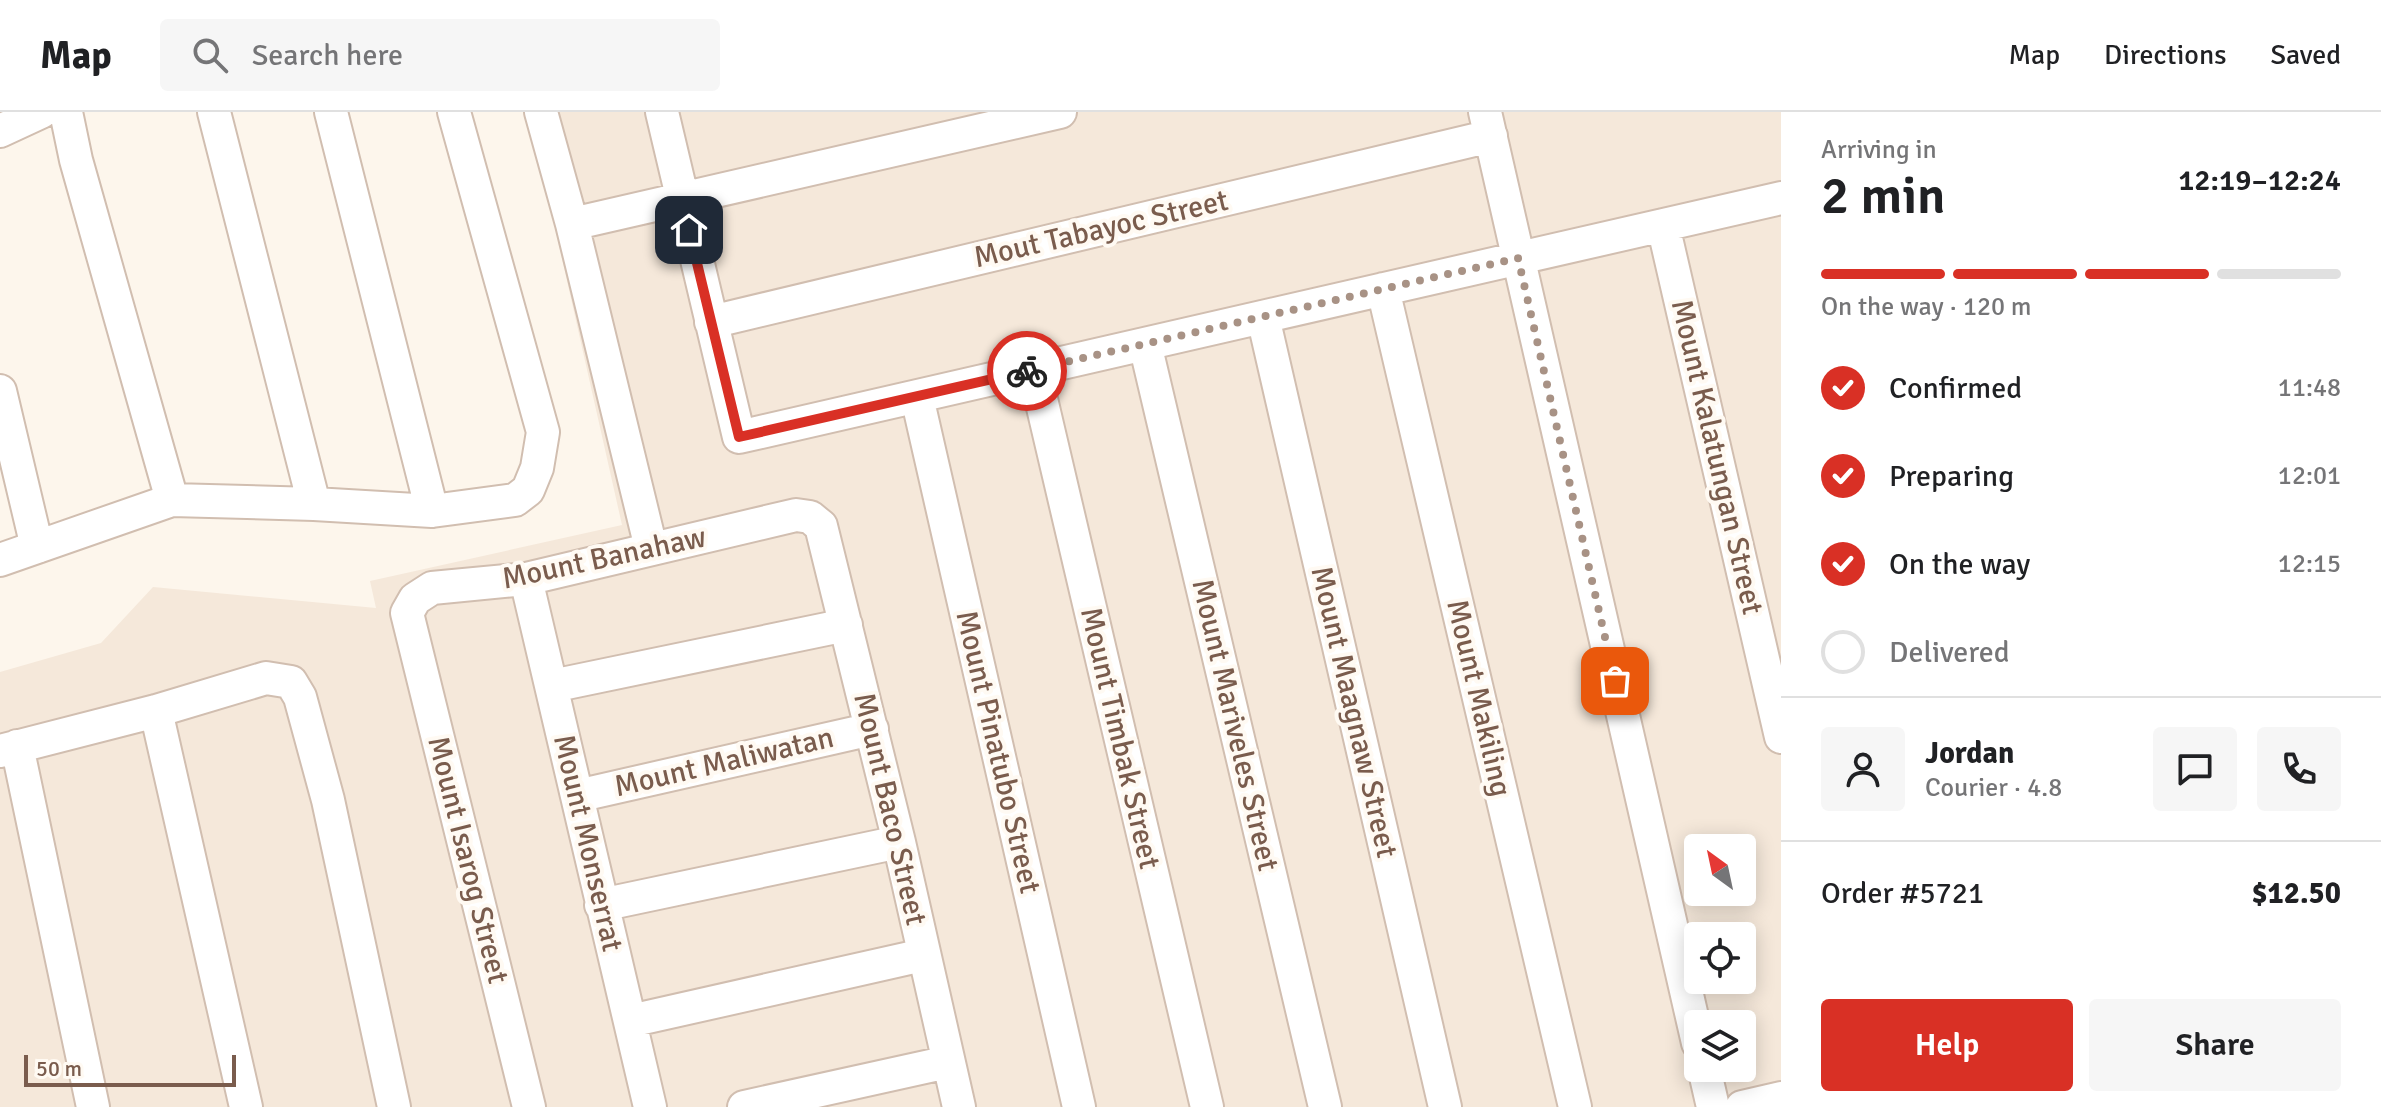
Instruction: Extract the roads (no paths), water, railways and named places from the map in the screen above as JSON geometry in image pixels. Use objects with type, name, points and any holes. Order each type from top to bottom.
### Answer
[{"type":"street","points":[[0,131],[41,112]]},
{"type":"street","points":[[66,112],[76,160],[172,500]]},
{"type":"street","points":[[214,112],[314,504]]},
{"type":"street","points":[[331,112],[432,511]]},
{"type":"street","points":[[0,560],[172,500],[432,511],[515,500],[528,490],[537,468],[543,432],[454,112]]},
{"type":"street","points":[[541,112],[572,224],[651,548]]},
{"type":"street","points":[[662,112],[739,437],[1781,198]]},
{"type":"street","points":[[572,224],[1060,112]]},
{"type":"street","points":[[1488,124],[1690,1010]]},
{"type":"street","name":"Mout Tabayoc Street","points":[[711,322],[1488,124]]},
{"type":"street","name":"Mount Kalatungan Street","points":[[1663,225],[1781,737]]},
{"type":"street","name":"Mount Makiling","points":[[1383,289],[1575,1107]]},
{"type":"street","name":"Mount Maagnaw Street","points":[[1263,317],[1445,1107]]},
{"type":"street","name":"Mount Mariveles Street","points":[[1145,344],[1325,1107]]},
{"type":"street","name":"Mount Timbak Street","points":[[1034,369],[1207,1107]]},
{"type":"street","points":[[0,391],[37,547]]},
{"type":"street","name":"Mount Pinatubo Street","points":[[917,397],[1079,1107]]},
{"type":"street","name":"Mount Banahaw","points":[[407,613],[415,599],[432,588],[526,579],[796,515],[810,517]]},
{"type":"street","name":"Mount Baco Street","points":[[810,517],[821,526],[899,842],[959,1107]]},
{"type":"street","name":"Mount Monserrat","points":[[526,579],[650,1107]]},
{"type":"street","name":"Mount Isarog Street","points":[[407,613],[529,1107]]},
{"type":"street","points":[[552,686],[846,625]]},
{"type":"street","points":[[93,1107],[9,749],[156,711],[266,678],[291,682],[300,697],[328,800],[394,1107]]},
{"type":"street","points":[[156,711],[246,1107]]},
{"type":"street","name":"Mount Maliwatan","points":[[577,796],[872,729]]},
{"type":"street","points":[[601,905],[899,842]]},
{"type":"street","points":[[630,1021],[923,955]]},
{"type":"street","points":[[744,1107],[948,1062]]},
{"type":"street","points":[[1707,1082],[1713,1107]]},
{"type":"street","points":[[1742,1107],[1781,1098]]}]
